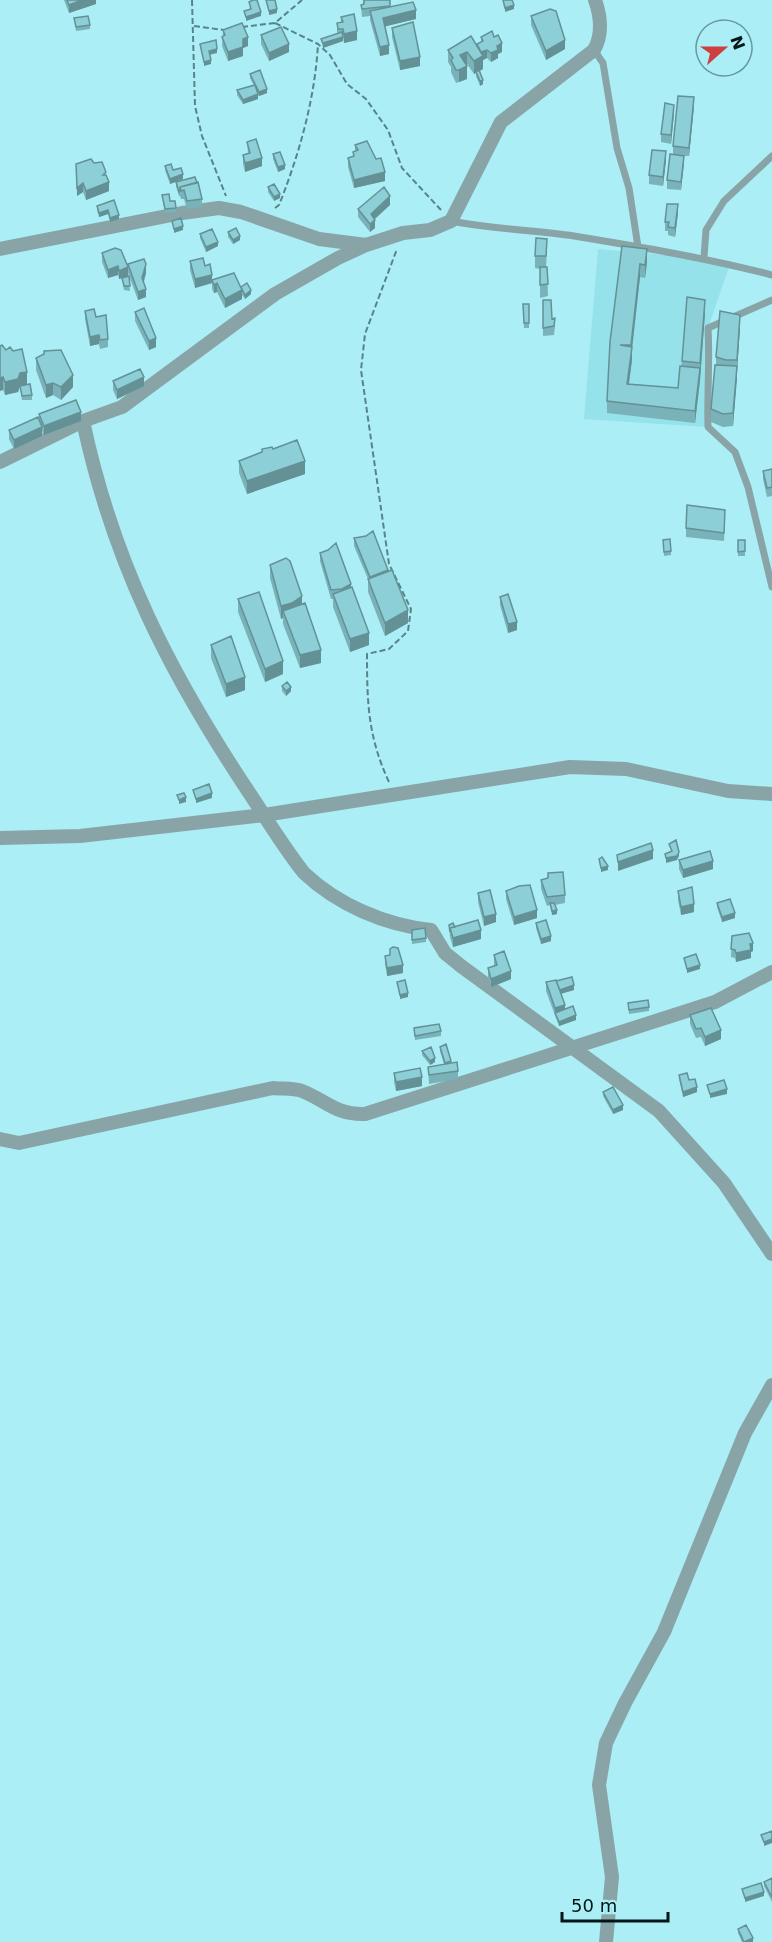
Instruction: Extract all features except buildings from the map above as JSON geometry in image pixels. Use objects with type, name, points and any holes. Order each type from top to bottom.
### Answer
[{"type":"street","points":[[0,462],[82,422],[122,407],[275,294],[366,244],[403,233],[430,230],[451,221],[501,122],[594,50],[599,40],[600,28],[595,0]]},
{"type":"street","points":[[0,249],[182,213],[219,208],[232,210],[319,239],[366,244]]},
{"type":"street","points":[[82,422],[96,483],[118,550],[136,592],[194,708],[304,873],[320,889],[351,907],[413,928],[431,930],[446,953],[461,966],[571,1048],[638,1093],[681,1132],[724,1183],[772,1254]]},
{"type":"street","points":[[0,838],[80,836],[264,815],[570,767],[626,770],[728,791],[772,794]]},
{"type":"street","points":[[0,1139],[18,1143],[273,1088],[301,1090],[329,1107],[349,1114],[365,1114],[715,1002],[772,972]]},
{"type":"street","points":[[606,1942],[612,1877],[599,1785],[606,1743],[664,1632],[745,1433],[772,1385]]},
{"type":"lane","points":[[594,50],[603,63],[616,148],[629,188],[638,247]]},
{"type":"lane","points":[[704,257],[706,230],[724,201],[772,156]]},
{"type":"lane","points":[[451,221],[704,257],[772,274]]},
{"type":"lane","points":[[772,300],[708,328],[710,364],[707,393],[708,427],[735,452],[748,487],[772,587]]},
{"type":"path","points":[[192,0],[195,106],[202,136],[232,210]]},
{"type":"path","points":[[275,23],[302,0]]},
{"type":"path","points":[[234,28],[275,23],[318,44],[330,55],[347,84],[366,99],[388,130],[402,168],[451,221]]},
{"type":"path","points":[[193,26],[226,30]]},
{"type":"path","points":[[259,219],[279,205],[291,174],[314,80],[318,44]]},
{"type":"path","points":[[395,794],[372,740],[367,705],[367,654],[389,649],[408,631],[411,609],[389,564],[361,370],[365,334],[403,233]]},
{"type":"shaded area","points":[[598,249],[731,261],[708,328],[708,427],[584,419]]}]
